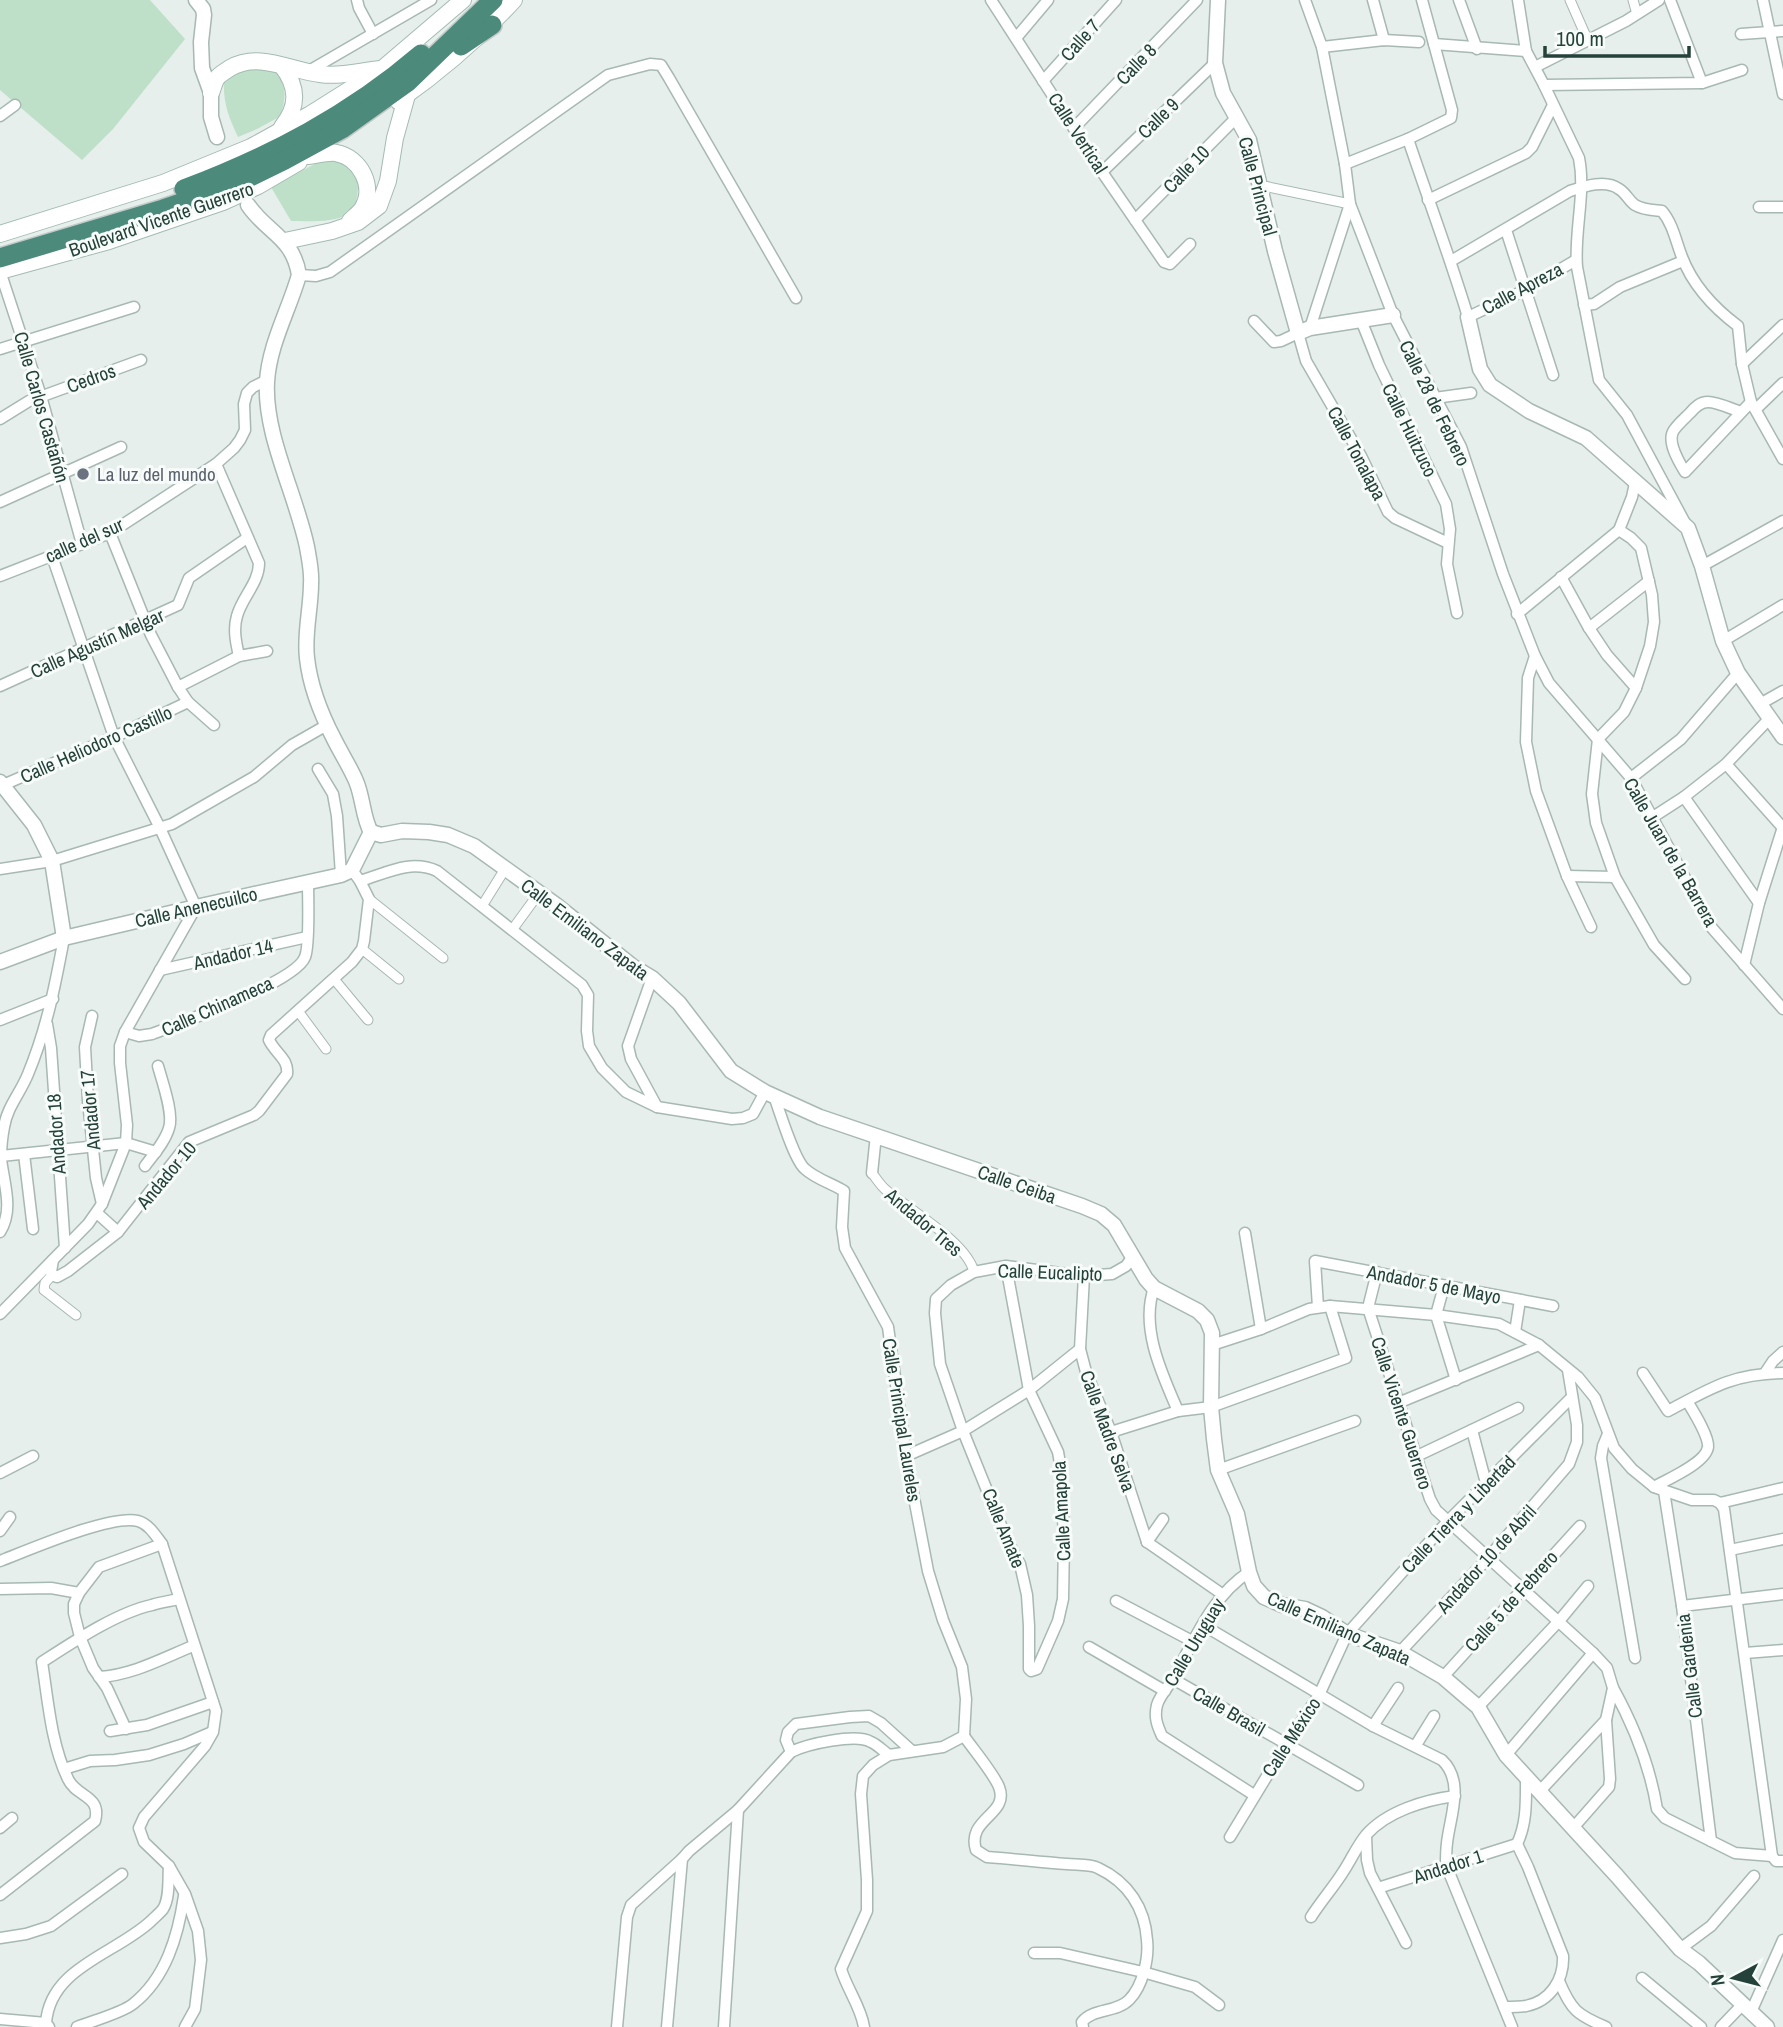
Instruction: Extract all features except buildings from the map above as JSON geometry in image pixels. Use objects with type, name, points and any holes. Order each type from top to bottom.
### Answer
[{"type":"highway","name":"Boulevard Vicente Guerrero","points":[[0,246],[161,198],[283,147],[334,118],[393,77],[452,26],[477,0]]},
{"type":"highway","name":"Boulevard Vicente Guerrero","points":[[0,258],[234,185],[342,129],[408,88],[494,0]]},
{"type":"highway","points":[[408,88],[492,25]]},
{"type":"main road","name":"Boulevard Vicente Guerrero","points":[[0,234],[163,183],[251,147],[309,115],[382,69],[463,0]]},
{"type":"main road","points":[[492,25],[514,0]]},
{"type":"main road","points":[[211,93],[218,77],[235,65],[258,61],[319,74],[338,75],[382,69]]},
{"type":"main road","points":[[276,133],[292,115],[294,104],[293,85],[282,66]]},
{"type":"main road","points":[[285,242],[343,228],[358,222],[379,206],[388,181],[395,138],[408,88]]},
{"type":"main road","name":"Boulevard Vicente Guerrero","points":[[0,271],[110,241],[223,202],[258,186],[366,123],[408,88]]},
{"type":"main road","points":[[309,156],[332,152],[345,155],[364,174],[367,187],[362,208],[343,228]]},
{"type":"street","points":[[196,0],[204,15],[202,68],[211,93],[211,117],[217,137]]},
{"type":"street","points":[[357,0],[373,34]]},
{"type":"street","points":[[307,72],[431,0]]},
{"type":"street","name":"Calle Vertical","points":[[991,0],[1102,172],[1164,262],[1168,264],[1190,244]]},
{"type":"street","points":[[1016,38],[1048,0]]},
{"type":"street","name":"Calle 7","points":[[1043,81],[1116,0]]},
{"type":"street","name":"Calle 8","points":[[1074,128],[1197,0]]},
{"type":"street","name":"Calle Principal","points":[[1218,0],[1214,63],[1223,93],[1249,140],[1275,251],[1304,331]]},
{"type":"street","points":[[1305,0],[1322,47],[1384,40],[1419,42]]},
{"type":"street","points":[[1373,0],[1384,40]]},
{"type":"street","points":[[1345,164],[1408,139],[1451,118],[1452,110],[1422,0]]},
{"type":"street","points":[[1459,0],[1478,48]]},
{"type":"street","points":[[1518,0],[1525,51],[1579,158],[1581,187],[1576,260],[1599,380],[1627,415],[1688,528],[1702,566],[1723,641],[1738,673],[1783,737]]},
{"type":"street","points":[[1570,0],[1588,41]]},
{"type":"street","points":[[1633,0],[1637,14]]},
{"type":"street","points":[[1535,67],[1588,41],[1659,0]]},
{"type":"street","points":[[1670,0],[1702,83]]},
{"type":"street","points":[[1763,0],[1783,94]]},
{"type":"street","points":[[1741,34],[1783,31]]},
{"type":"street","points":[[1434,44],[1525,51]]},
{"type":"street","name":"Calle 28 de Febrero","points":[[1322,47],[1345,164],[1350,204],[1393,315],[1461,447],[1517,614],[1535,656],[1549,683],[1598,738]]},
{"type":"street","name":"Calle 9","points":[[1102,172],[1214,63]]},
{"type":"street","points":[[299,275],[316,276],[330,272],[608,75],[650,64],[661,65],[796,298]]},
{"type":"street","points":[[1544,85],[1702,83],[1742,69]]},
{"type":"street","points":[[1428,200],[1525,153],[1532,147],[1553,104]]},
{"type":"street","points":[[0,116],[15,105]]},
{"type":"street","name":"Calle 10","points":[[1135,220],[1236,118]]},
{"type":"street","points":[[1408,139],[1451,261],[1468,317],[1479,369],[1490,385],[1530,411],[1586,439],[1688,528]]},
{"type":"street","points":[[1451,261],[1581,187],[1609,184],[1620,189],[1634,205],[1662,211],[1669,219],[1683,261],[1707,300],[1738,327],[1742,364],[1753,406],[1782,453]]},
{"type":"street","points":[[1259,185],[1350,204],[1304,331]]},
{"type":"street","points":[[248,205],[266,227],[292,251],[299,275],[271,357],[267,380],[269,413],[310,562],[312,582],[307,658],[314,689],[327,725],[356,780],[367,826],[371,832],[351,876]]},
{"type":"street","points":[[1759,207],[1783,206]]},
{"type":"street","points":[[1506,230],[1553,375]]},
{"type":"street","name":"Calle Apreza","points":[[1468,317],[1525,290],[1576,260]]},
{"type":"street","points":[[1584,305],[1594,304],[1620,287],[1683,261]]},
{"type":"street","name":"Calle Carlos Castañón","points":[[0,271],[41,396],[82,544]]},
{"type":"street","points":[[0,349],[134,307]]},
{"type":"street","points":[[1254,321],[1274,342],[1304,331],[1393,315]]},
{"type":"street","name":"Calle Huitzuco","points":[[1361,320],[1405,424],[1446,504],[1450,529],[1447,564],[1457,613]]},
{"type":"street","points":[[1742,364],[1783,325]]},
{"type":"street","name":"Calle Tonalapa","points":[[1304,331],[1306,361],[1361,456],[1388,512],[1395,518],[1448,543]]},
{"type":"street","name":"Cedros","points":[[0,419],[29,401],[141,360]]},
{"type":"street","name":"calle del sur","points":[[0,576],[110,533],[216,464],[240,440],[244,430],[244,404],[247,393],[267,380]]},
{"type":"street","points":[[1741,412],[1711,401],[1704,402],[1698,404],[1674,429],[1671,436],[1672,445],[1685,472],[1741,412],[1783,383]]},
{"type":"street","points":[[1435,398],[1471,393]]},
{"type":"street","points":[[0,502],[121,447]]},
{"type":"street","points":[[216,464],[259,563],[259,572],[237,616],[235,635],[239,656]]},
{"type":"street","points":[[1517,614],[1619,530],[1635,483]]},
{"type":"street","points":[[1702,566],[1783,521]]},
{"type":"street","points":[[1619,530],[1641,548],[1649,581],[1654,622],[1650,646],[1636,688],[1624,712],[1598,738],[1592,794],[1595,823],[1615,877],[1654,945],[1685,979]]},
{"type":"street","points":[[110,533],[145,621],[178,687],[188,702],[214,725]]},
{"type":"street","name":"Calle Agustín Melgar","points":[[0,686],[178,605],[189,578],[247,538]]},
{"type":"street","points":[[0,1314],[99,1209],[126,1143],[127,1125],[120,1046],[125,1032],[196,907],[114,737],[52,556]]},
{"type":"street","points":[[1561,577],[1607,655],[1636,688]]},
{"type":"street","points":[[1589,628],[1649,581]]},
{"type":"street","points":[[1723,641],[1783,606]]},
{"type":"street","points":[[178,687],[239,656],[267,651]]},
{"type":"street","points":[[1535,656],[1528,678],[1526,742],[1536,791],[1567,876],[1591,928]]},
{"type":"street","points":[[1631,778],[1681,739],[1738,673]]},
{"type":"street","points":[[1760,704],[1783,691]]},
{"type":"street","name":"Calle Heliodoro Castillo","points":[[1,784],[114,737],[188,702]]},
{"type":"street","points":[[1653,817],[1726,764],[1770,718]]},
{"type":"street","points":[[0,870],[52,861],[182,819],[254,777],[292,745],[327,725]]},
{"type":"street","name":"Calle Juan de la Barrera","points":[[1598,738],[1631,778],[1712,928],[1783,1009]]},
{"type":"street","points":[[1726,764],[1783,828],[1759,903],[1744,965]]},
{"type":"street","points":[[318,769],[333,794],[351,876],[369,899],[443,958]]},
{"type":"street","points":[[0,1233],[6,1223],[7,1204],[1,1156],[4,1125],[13,1100],[27,1077],[47,1021],[64,938],[52,861],[34,825],[1,784]]},
{"type":"street","points":[[1684,797],[1759,903]]},
{"type":"street","name":"Calle Emiliano Zapata","points":[[371,832],[381,835],[415,831],[448,835],[474,846],[632,966],[652,978],[679,1003],[731,1071],[769,1094]]},
{"type":"street","points":[[351,876],[412,865],[425,866],[437,871],[482,906],[582,985],[588,995],[589,1046],[602,1068],[626,1092],[657,1107],[732,1119],[753,1114],[769,1094]]},
{"type":"street","points":[[482,906],[505,869]]},
{"type":"street","name":"Calle Anenecuilco","points":[[0,962],[64,938],[308,882],[351,876]]},
{"type":"street","points":[[1567,876],[1615,877]]},
{"type":"street","points":[[306,937],[308,882]]},
{"type":"street","points":[[512,930],[539,893]]},
{"type":"street","points":[[326,1049],[298,1012],[352,962],[362,949],[369,899]]},
{"type":"street","name":"Calle Chinameca","points":[[125,1032],[139,1036],[152,1034],[225,1006],[272,984],[303,962],[306,955],[306,937]]},
{"type":"street","name":"Andador 14","points":[[160,970],[306,937]]},
{"type":"street","points":[[362,949],[399,979]]},
{"type":"street","points":[[652,978],[628,1046],[631,1059],[657,1107]]},
{"type":"street","points":[[334,979],[368,1020]]},
{"type":"street","points":[[0,1020],[53,999]]},
{"type":"street","name":"Andador 10","points":[[52,1275],[57,1277],[68,1271],[118,1232],[189,1142],[259,1111],[287,1074],[288,1066],[269,1040],[271,1035],[298,1012]]},
{"type":"street","name":"Andador 17","points":[[92,1016],[85,1046],[99,1209]]},
{"type":"street","name":"Andador 18","points":[[47,1021],[65,1248]]},
{"type":"street","points":[[145,1166],[156,1152],[170,1121],[158,1066]]},
{"type":"street","name":"Calle Ceiba","points":[[769,1094],[820,1117],[1101,1214],[1114,1225],[1154,1288],[1198,1311],[1207,1320],[1212,1333],[1212,1345]]},
{"type":"street","name":"Calle Principal Laureles","points":[[769,1094],[800,1165],[819,1179],[844,1191],[842,1227],[845,1248],[888,1327],[906,1456],[928,1571],[943,1620],[962,1667],[966,1699],[964,1736]]},
{"type":"street","points":[[872,1172],[876,1135]]},
{"type":"street","points":[[1,1156],[126,1143],[156,1152]]},
{"type":"street","points":[[23,1154],[33,1229]]},
{"type":"street","name":"Andador Tres","points":[[872,1172],[883,1188],[940,1230],[972,1262],[974,1272]]},
{"type":"street","points":[[99,1209],[118,1232]]},
{"type":"street","points":[[1245,1233],[1261,1329]]},
{"type":"street","name":"Calle Eucalipto","points":[[963,1430],[940,1364],[936,1298],[951,1284],[974,1272],[1006,1266],[1084,1276],[1112,1274],[1126,1266],[1133,1256]]},
{"type":"street","points":[[53,1260],[52,1275],[45,1283],[44,1290],[76,1315]]},
{"type":"street","name":"Andador 5 de Mayo","points":[[1318,1307],[1315,1261],[1553,1306]]},
{"type":"street","name":"Calle Amapola","points":[[1006,1266],[1028,1391],[1058,1452],[1061,1469],[1063,1599],[1058,1621],[1037,1669],[1031,1671]]},
{"type":"street","points":[[1368,1308],[1377,1272]]},
{"type":"street","name":"Calle Madre Selva","points":[[1084,1276],[1080,1349],[1147,1542]]},
{"type":"street","points":[[1444,1286],[1436,1315],[1456,1380]]},
{"type":"street","points":[[1154,1288],[1150,1306],[1155,1350],[1162,1375],[1178,1411]]},
{"type":"street","points":[[1515,1332],[1520,1300]]},
{"type":"street","points":[[1212,1345],[1318,1307],[1330,1306],[1436,1315],[1499,1324],[1539,1345],[1578,1377],[1595,1398],[1614,1448],[1632,1469],[1659,1489],[1692,1500],[1714,1500],[1720,1503],[1724,1509],[1772,1856]]},
{"type":"street","points":[[1111,1432],[1178,1411],[1212,1407],[1346,1359],[1330,1306]]},
{"type":"street","name":"Calle Vicente Guerrero","points":[[1368,1308],[1398,1404],[1436,1510],[1607,1668],[1613,1688],[1626,1711],[1649,1767],[1660,1812],[1665,1818],[1735,1853],[1772,1856],[1776,1861],[1783,1861]]},
{"type":"street","name":"Calle Emiliano Zapata","points":[[1212,1345],[1212,1407],[1219,1470],[1237,1514],[1254,1586],[1264,1597],[1282,1605],[1304,1609],[1322,1617],[1347,1634],[1400,1652],[1443,1677],[1478,1707],[1506,1755],[1526,1778],[1680,1948],[1767,2027]]},
{"type":"street","points":[[1398,1404],[1539,1345]]},
{"type":"street","points":[[906,1456],[963,1430],[1028,1391],[1080,1349]]},
{"type":"street","points":[[1765,1373],[1783,1352]]},
{"type":"street","points":[[1569,1370],[1572,1396]]},
{"type":"street","points":[[1643,1373],[1668,1411],[1740,1377],[1783,1373]]},
{"type":"street","name":"Andador 10 de Abril","points":[[1400,1652],[1488,1558],[1569,1464],[1577,1442],[1572,1396]]},
{"type":"street","name":"Calle Tierra y Libertad","points":[[1347,1634],[1448,1521],[1572,1396]]},
{"type":"street","points":[[1659,1489],[1702,1459],[1708,1447],[1705,1434],[1687,1401]]},
{"type":"street","points":[[1417,1456],[1518,1408]]},
{"type":"street","points":[[1219,1470],[1355,1421]]},
{"type":"street","name":"Calle Amate","points":[[963,1430],[1007,1540],[1020,1564],[1027,1595],[1031,1671]]},
{"type":"street","points":[[1472,1430],[1486,1483]]},
{"type":"street","points":[[1608,1434],[1601,1458],[1635,1658]]},
{"type":"street","points":[[0,1473],[33,1456]]},
{"type":"street","points":[[1720,1503],[1783,1488]]},
{"type":"street","name":"Calle Gardenia","points":[[1659,1489],[1682,1606],[1711,1841]]},
{"type":"street","points":[[0,1531],[10,1517]]},
{"type":"street","points":[[1163,1519],[1147,1542],[1222,1594]]},
{"type":"street","points":[[0,1561],[94,1527],[128,1521],[139,1521],[148,1526],[162,1544],[216,1712],[213,1732],[205,1746],[144,1817],[139,1828],[144,1842],[169,1866],[185,1894],[198,1931],[201,1960],[195,2009],[185,2027]]},
{"type":"street","name":"Calle 5 de Febrero","points":[[1443,1677],[1580,1526]]},
{"type":"street","points":[[1730,1550],[1783,1539]]},
{"type":"street","points":[[126,1729],[80,1637],[74,1604],[99,1567],[162,1544]]},
{"type":"street","name":"Calle Uruguay","points":[[1249,1572],[1222,1594],[1192,1641],[1173,1679],[1157,1703],[1155,1722],[1162,1736],[1254,1795]]},
{"type":"street","points":[[1478,1707],[1588,1586]]},
{"type":"street","points":[[0,1589],[51,1588],[79,1593]]},
{"type":"street","points":[[1682,1606],[1780,1597]]},
{"type":"street","points":[[0,1895],[95,1821],[97,1814],[94,1802],[69,1783],[55,1739],[42,1662],[80,1637],[136,1610],[179,1600]]},
{"type":"street","points":[[1116,1601],[1192,1641]]},
{"type":"street","points":[[1203,1625],[1373,1726],[1442,1760],[1449,1767],[1455,1796],[1446,1865],[1512,2027]]},
{"type":"street","name":"Calle México","points":[[1230,1837],[1254,1795],[1320,1695],[1347,1634]]},
{"type":"street","points":[[99,1677],[135,1670],[193,1646]]},
{"type":"street","points":[[1089,1647],[1165,1691]]},
{"type":"street","points":[[1745,1653],[1783,1650]]},
{"type":"street","points":[[1506,1755],[1593,1653]]},
{"type":"street","name":"Calle Brasil","points":[[1173,1679],[1359,1785]]},
{"type":"street","points":[[1373,1726],[1398,1688]]},
{"type":"street","points":[[1573,1828],[1609,1787],[1606,1720],[1613,1688]]},
{"type":"street","points":[[110,1731],[147,1726],[213,1702]]},
{"type":"street","points":[[791,1752],[786,1740],[788,1731],[796,1724],[869,1716],[881,1723],[912,1751]]},
{"type":"street","points":[[1416,1745],[1434,1716]]},
{"type":"street","points":[[1539,1792],[1606,1720]]},
{"type":"street","points":[[869,1740],[881,1723]]},
{"type":"street","points":[[64,1769],[90,1761],[149,1755],[213,1732]]},
{"type":"street","points":[[864,2027],[863,2017],[845,1983],[841,1969],[867,1911],[861,1794],[863,1776],[873,1765],[889,1755],[943,1746],[964,1736],[999,1787],[1001,1799],[997,1809],[975,1832],[973,1841],[976,1850],[987,1857],[1096,1867],[1128,1891],[1142,1911],[1147,1955],[1137,1988],[1129,2000],[1120,2006],[1087,2016],[1082,2022],[1083,2027]]},
{"type":"street","points":[[617,2027],[627,1917],[631,1905],[738,1810],[791,1752],[802,1746],[851,1739],[869,1740],[889,1755]]},
{"type":"street","points":[[1504,2007],[1539,2002],[1559,1981],[1563,1967],[1563,1955],[1517,1844],[1525,1816],[1526,1778]]},
{"type":"street","points":[[1311,1917],[1366,1835],[1377,1825],[1412,1806],[1455,1796]]},
{"type":"street","points":[[724,2027],[738,1810]]},
{"type":"street","points":[[0,1828],[12,1818]]},
{"type":"street","points":[[1366,1835],[1370,1873],[1406,1943]]},
{"type":"street","name":"Andador 1","points":[[1378,1888],[1517,1844]]},
{"type":"street","points":[[667,2027],[682,1859]]},
{"type":"street","points":[[0,2019],[47,2025],[47,2012],[60,1986],[82,1965],[141,1930],[163,1909],[167,1896],[169,1866]]},
{"type":"street","points":[[0,1938],[51,1926],[122,1874]]},
{"type":"street","points":[[1680,1948],[1711,1926],[1754,1876]]},
{"type":"street","points":[[77,2027],[132,2006],[150,1987],[169,1956],[179,1927],[185,1894]]},
{"type":"street","points":[[1721,2027],[1747,2008],[1783,1940]]},
{"type":"street","points":[[1034,1953],[1060,1953],[1143,1972],[1195,1987],[1219,2005]]},
{"type":"street","points":[[1642,1978],[1701,2027]]},
{"type":"street","points":[[1559,1981],[1575,2011],[1586,2020],[1606,2027]]},
{"type":"green space","points":[[0,0],[150,0],[185,39],[113,129],[82,160],[0,90]]},
{"type":"green space","points":[[271,68],[283,84],[281,116],[238,137],[227,110],[224,82],[236,70]]},
{"type":"green space","points":[[324,159],[344,162],[354,171],[358,192],[351,211],[341,218],[291,221],[271,187]]},
{"type":"place","name":"La luz del mundo","points":[[83,474]]}]
